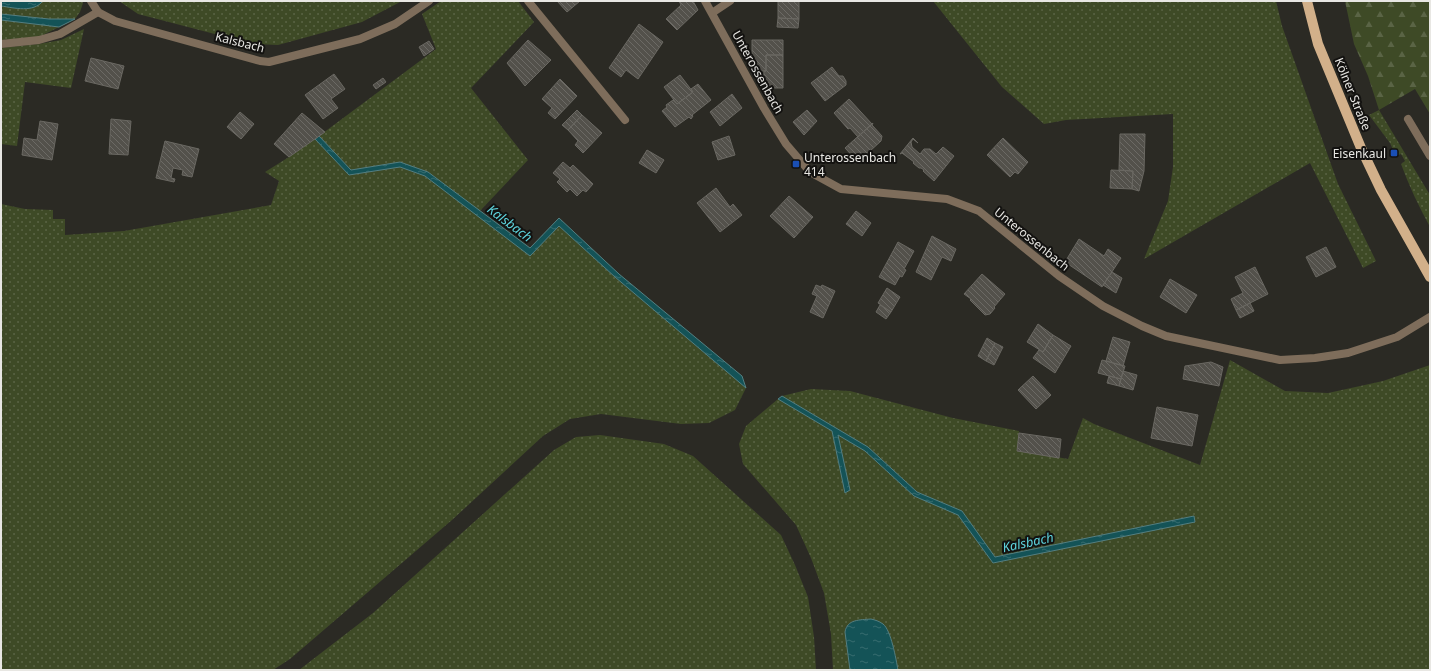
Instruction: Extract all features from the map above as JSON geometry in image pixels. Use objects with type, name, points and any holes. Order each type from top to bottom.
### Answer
[{"type":"main road","name":"Kölner Straße","points":[[1307,1],[1318,44],[1360,148],[1381,190],[1430,277]]},
{"type":"street","points":[[1,44],[39,40],[60,34],[98,12],[91,1]]},
{"type":"street","name":"Kalsbach","points":[[98,12],[115,21],[253,59],[269,62],[360,40],[395,24],[429,1]]},
{"type":"street","points":[[528,1],[625,120]]},
{"type":"street","points":[[705,1],[712,13],[730,1]]},
{"type":"street","name":"Unterossenbach","points":[[712,13],[764,108],[786,144],[810,172],[841,190],[947,199],[978,211],[1059,276],[1103,306],[1142,326],[1166,336],[1280,360],[1315,358],[1348,353],[1397,337],[1430,317]]},
{"type":"street","points":[[1408,119],[1430,156]]},
{"type":"green space","points":[[43,1],[82,1],[83,3],[80,12],[75,19],[49,19],[1,14],[1,6],[29,8]]},
{"type":"green space","points":[[119,1],[402,1],[362,22],[278,45],[253,44],[138,14]]},
{"type":"green space","points":[[441,1],[518,1],[534,22],[471,88],[528,160],[480,211],[428,172],[400,162],[351,170],[319,136],[436,49],[422,14]]},
{"type":"green space","points":[[933,1],[1276,1],[1282,26],[1338,184],[1376,261],[1363,268],[1310,163],[1144,259],[1168,201],[1173,167],[1173,114],[1066,120],[1044,124],[1002,87]]},
{"type":"green space","points":[[1345,1],[1430,1],[1430,114],[1415,89],[1379,110],[1368,76],[1354,44]]},
{"type":"green space","points":[[1,20],[59,27],[39,37],[1,40]]},
{"type":"green space","points":[[84,29],[71,88],[25,82],[17,146],[1,144],[1,48],[61,40]]},
{"type":"green space","points":[[1379,110],[1430,195],[1430,227],[1414,196],[1404,172],[1401,164],[1405,161],[1401,154],[1396,156],[1390,143],[1369,115]]},
{"type":"green space","points":[[315,139],[349,175],[400,167],[425,176],[530,255],[559,226],[615,277],[746,388],[735,410],[709,423],[681,424],[601,414],[570,419],[543,436],[452,520],[290,659],[273,670],[1,670],[1,204],[25,209],[53,210],[53,219],[65,219],[65,235],[124,231],[271,205],[279,181],[265,172]]},
{"type":"green space","points":[[1230,360],[1285,391],[1328,393],[1383,381],[1430,365],[1430,670],[898,670],[892,642],[846,626],[845,632],[850,670],[833,670],[831,634],[824,593],[811,558],[796,525],[743,464],[739,444],[746,426],[778,399],[832,431],[845,493],[850,490],[838,435],[865,451],[914,496],[958,515],[993,563],[1195,521],[1194,516],[995,557],[961,511],[917,492],[868,447],[782,396],[811,389],[850,391],[953,418],[1019,431],[1017,450],[1068,459],[1083,418],[1094,424],[1200,465]]},
{"type":"green space","points":[[600,435],[664,444],[693,456],[781,535],[808,597],[814,637],[816,670],[299,670],[373,613],[554,450],[576,437]]},
{"type":"water","points":[[1,1],[43,1],[39,5],[24,9],[1,6]]},
{"type":"water","points":[[1,14],[49,19],[75,19],[59,27],[1,20]]},
{"type":"water","points":[[319,136],[351,170],[400,162],[428,172],[530,248],[559,218],[619,274],[742,376],[746,388],[615,277],[559,226],[530,256],[425,176],[400,167],[349,175],[315,139]]},
{"type":"water","points":[[782,396],[868,447],[917,492],[962,511],[995,557],[1194,516],[1195,522],[993,563],[958,515],[914,496],[865,451],[838,435],[850,490],[845,493],[832,431],[778,399]]},
{"type":"water","points":[[871,619],[880,622],[886,627],[893,645],[898,670],[850,670],[845,632],[846,628],[851,622]]},
{"type":"building","points":[[557,1],[580,1],[567,12]]},
{"type":"building","points":[[679,1],[693,1],[698,10],[677,30],[666,19],[681,5]]},
{"type":"building","points":[[778,1],[799,1],[799,19],[778,18]]},
{"type":"building","points":[[778,18],[799,19],[798,28],[777,27]]},
{"type":"building","points":[[639,24],[663,42],[638,79],[626,70],[621,77],[609,68]]},
{"type":"building","points":[[528,40],[551,60],[525,86],[507,63]]},
{"type":"building","points":[[752,40],[783,40],[783,55],[766,55],[766,71],[755,71],[755,63],[752,63]]},
{"type":"building","points":[[429,41],[434,49],[424,56],[419,47]]},
{"type":"building","points":[[766,55],[783,55],[783,88],[763,88],[764,71],[766,71]]},
{"type":"building","points":[[91,58],[124,66],[118,89],[85,81]]},
{"type":"building","points":[[832,67],[839,76],[843,76],[846,81],[846,85],[825,101],[811,83]]},
{"type":"building","points":[[334,74],[345,89],[331,99],[338,108],[323,119],[305,95]]},
{"type":"building","points":[[680,75],[693,92],[677,104],[664,87]]},
{"type":"building","points":[[383,78],[386,82],[376,89],[373,85]]},
{"type":"building","points":[[560,79],[577,96],[555,119],[548,113],[552,108],[542,99]]},
{"type":"building","points":[[698,84],[711,100],[692,115],[693,116],[691,119],[689,117],[675,127],[662,111],[667,107],[666,105],[673,100],[677,104],[693,92],[691,89]]},
{"type":"building","points":[[732,94],[742,108],[720,126],[710,112]]},
{"type":"building","points":[[849,99],[872,124],[858,137],[850,128],[848,129],[834,113]]},
{"type":"building","points":[[577,110],[582,115],[568,130],[562,125]]},
{"type":"building","points":[[807,110],[817,121],[804,135],[793,122]]},
{"type":"building","points":[[240,112],[254,124],[241,139],[227,127]]},
{"type":"building","points":[[302,113],[325,132],[289,157],[274,144]]},
{"type":"building","points":[[582,115],[602,133],[583,153],[575,145],[578,141],[568,130]]},
{"type":"building","points":[[111,119],[131,121],[128,155],[109,154]]},
{"type":"building","points":[[40,121],[58,124],[52,160],[22,155],[24,138],[37,140]]},
{"type":"building","points":[[873,123],[872,125],[882,136],[881,141],[858,162],[845,148]]},
{"type":"building","points":[[1120,134],[1145,134],[1144,171],[1139,191],[1132,189],[1133,171],[1119,170]]},
{"type":"building","points":[[729,136],[735,155],[718,160],[712,142]]},
{"type":"building","points":[[913,138],[918,143],[913,139],[911,142],[912,147],[920,154],[924,149],[930,149],[936,154],[943,147],[954,156],[934,181],[923,171],[924,170],[913,163],[914,162],[902,153],[900,154]]},
{"type":"building","points":[[1003,138],[1028,162],[1018,174],[1015,172],[1010,177],[987,155]]},
{"type":"building","points":[[165,141],[199,149],[192,177],[182,175],[183,170],[173,168],[171,178],[175,179],[174,182],[156,178]]},
{"type":"building","points":[[647,150],[664,160],[656,173],[639,163]]},
{"type":"building","points":[[563,162],[570,168],[573,165],[593,184],[586,192],[583,190],[577,196],[570,189],[567,192],[557,182],[560,179],[553,173]]},
{"type":"building","points":[[1111,170],[1133,171],[1132,189],[1110,188]]},
{"type":"building","points":[[716,188],[730,207],[733,204],[742,215],[720,232],[697,203]]},
{"type":"building","points":[[789,196],[813,217],[794,238],[770,216]]},
{"type":"building","points":[[856,211],[871,223],[862,236],[846,224]]},
{"type":"building","points":[[932,236],[956,249],[951,261],[942,257],[931,280],[916,272]]},
{"type":"building","points":[[1079,239],[1104,256],[1108,249],[1121,258],[1102,287],[1065,262]]},
{"type":"building","points":[[898,242],[914,251],[904,269],[906,270],[902,277],[900,276],[895,285],[879,277]]},
{"type":"building","points":[[1326,247],[1336,267],[1316,277],[1306,257]]},
{"type":"building","points":[[1255,267],[1268,294],[1236,310],[1231,299],[1243,293],[1235,277]]},
{"type":"building","points":[[1112,272],[1122,278],[1116,293],[1103,285]]},
{"type":"building","points":[[982,274],[1005,294],[990,314],[985,315],[970,300],[971,299],[964,294]]},
{"type":"building","points":[[1170,279],[1197,295],[1186,313],[1160,297]]},
{"type":"building","points":[[816,285],[821,287],[822,285],[835,291],[823,318],[810,312],[817,296],[812,294]]},
{"type":"building","points":[[887,288],[900,297],[891,312],[878,303]]},
{"type":"building","points":[[1250,303],[1254,311],[1240,318],[1236,310]]},
{"type":"building","points":[[880,305],[891,312],[886,319],[876,312]]},
{"type":"building","points":[[1038,324],[1053,335],[1043,352],[1027,342]]},
{"type":"building","points":[[1053,335],[1071,346],[1055,373],[1033,358],[1039,350],[1043,352]]},
{"type":"building","points":[[1113,337],[1130,342],[1123,366],[1106,361]]},
{"type":"building","points":[[987,338],[995,343],[986,361],[978,356]]},
{"type":"building","points":[[995,343],[1003,347],[994,365],[986,361]]},
{"type":"building","points":[[1102,360],[1125,366],[1121,379],[1098,373]]},
{"type":"building","points":[[1211,362],[1223,367],[1219,386],[1183,379],[1185,366]]},
{"type":"building","points":[[1123,371],[1137,375],[1133,390],[1119,386]]},
{"type":"building","points":[[1033,376],[1051,395],[1036,409],[1018,390]]},
{"type":"building","points":[[1109,376],[1121,379],[1119,386],[1107,383]]},
{"type":"building","points":[[1157,407],[1198,415],[1192,446],[1151,438]]},
{"type":"building","points":[[1019,433],[1061,439],[1059,458],[1017,451]]},
{"type":"place","name":"Eisenkaul","points":[[1394,153]]},
{"type":"place","name":"Unterossenbach 414","points":[[796,164]]}]
